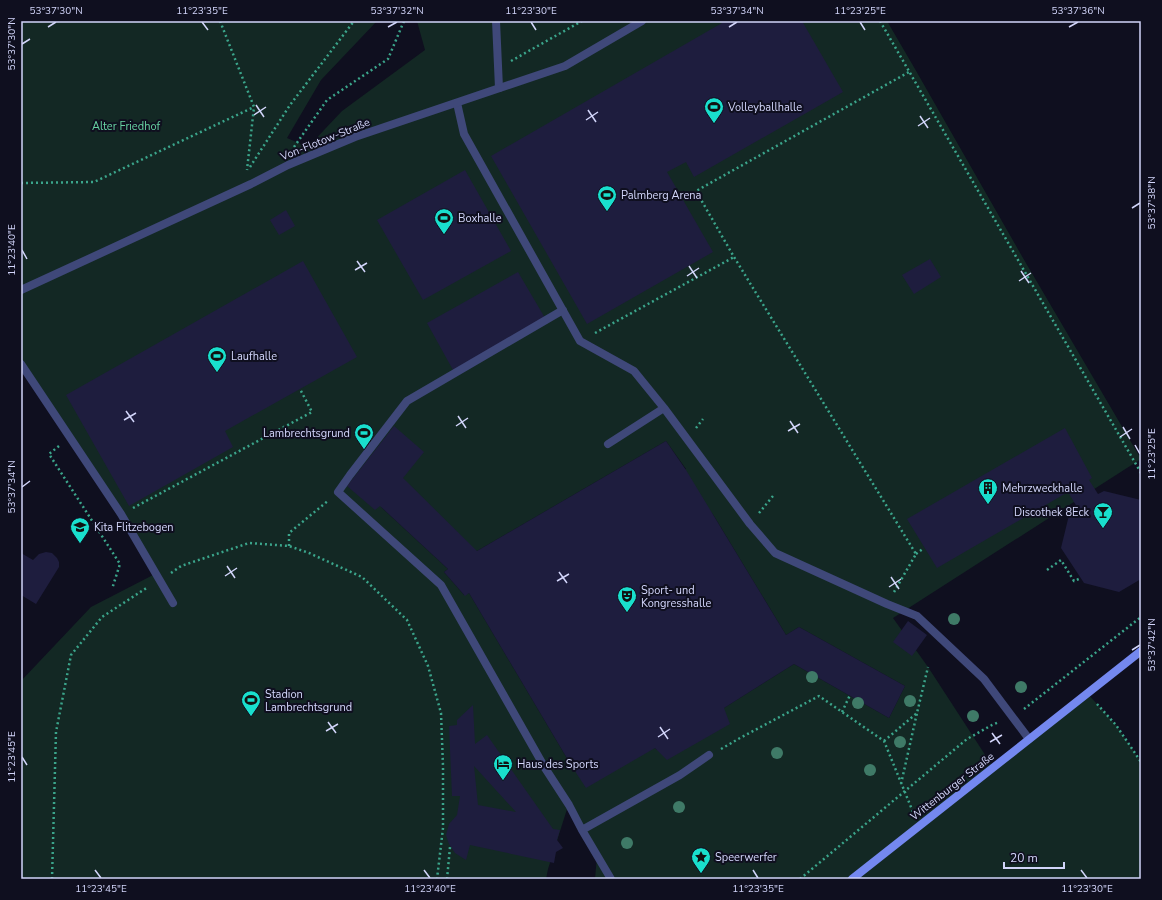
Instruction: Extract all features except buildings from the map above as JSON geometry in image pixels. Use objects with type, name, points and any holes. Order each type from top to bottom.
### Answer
[{"type":"street","points":[[496,21],[499,88]]},
{"type":"street","name":"Von-Flotow-Straße","points":[[21,290],[251,184],[277,170],[354,137],[565,66],[642,21]]},
{"type":"street","points":[[457,103],[464,134],[580,341],[634,371],[664,408],[750,524],[775,553],[887,604],[918,616],[984,679],[1029,740]]},
{"type":"street","points":[[562,310],[407,401],[338,492],[442,585],[541,762],[610,879]]},
{"type":"street","points":[[21,364],[121,514],[173,603]]},
{"type":"street","points":[[608,444],[664,408]]},
{"type":"street","name":"Wittenburger Straße","points":[[852,879],[1141,651]]},
{"type":"street","points":[[582,830],[709,756]]},
{"type":"path","points":[[220,21],[254,107],[247,172],[290,105],[354,21]]},
{"type":"path","points":[[277,170],[327,100],[388,59],[404,21]]},
{"type":"path","points":[[509,62],[582,21]]},
{"type":"path","points":[[880,21],[1141,473]]},
{"type":"path","points":[[909,72],[696,191],[734,257],[916,554]]},
{"type":"path","points":[[21,183],[94,182],[254,107]]},
{"type":"path","points":[[580,341],[734,257]]},
{"type":"path","points":[[121,514],[312,412],[300,389]]},
{"type":"path","points":[[69,438],[49,454],[120,564],[112,589]]},
{"type":"path","points":[[289,546],[289,533],[338,492]]},
{"type":"path","points":[[750,524],[773,496]]},
{"type":"path","points":[[181,566],[249,543],[289,546],[362,577],[407,620],[428,666],[441,713],[443,828],[437,879]]},
{"type":"path","points":[[887,604],[916,554],[924,548]]},
{"type":"path","points":[[1047,570],[1061,560],[1074,581],[1081,578]]},
{"type":"path","points":[[52,879],[56,732],[71,655],[102,617],[142,592]]},
{"type":"path","points":[[800,879],[967,739],[992,725],[1013,718],[1141,617]]},
{"type":"path","points":[[901,784],[928,667]]},
{"type":"path","points":[[1087,693],[1116,725],[1141,762]]},
{"type":"path","points":[[842,712],[850,695]]},
{"type":"path","points":[[709,756],[819,696],[884,740],[919,826]]},
{"type":"path","points":[[884,740],[917,713]]},
{"type":"path","points":[[447,879],[450,847]]},
{"type":"green space","name":"Lambrechtsgrund","points":[[21,21],[377,21],[321,80],[287,138],[308,147],[342,111],[425,50],[417,21],[887,21],[1023,258],[1141,459],[893,618],[928,667],[993,767],[1087,693],[1116,725],[1141,762],[1141,879],[595,879],[597,856],[568,806],[546,879],[21,879],[21,681],[91,607],[155,574],[21,365]],"holes":[[[666,441],[686,469],[682,472],[714,516],[786,635],[799,627],[905,686],[889,718],[794,664],[657,750],[655,748],[571,765],[469,593],[464,595],[444,572],[448,569],[381,507],[477,551]]]},
{"type":"place","name":"Volleyballhalle","points":[[714,124]]},
{"type":"place","name":"Palmberg Arena","points":[[607,212]]},
{"type":"place","name":"Boxhalle","points":[[444,235]]},
{"type":"place","name":"Laufhalle","points":[[217,373]]},
{"type":"place","name":"Lambrechtsgrund","points":[[364,450]]},
{"type":"place","name":"Mehrzweckhalle","points":[[988,505]]},
{"type":"place","name":"Discothek 8Eck","points":[[1103,529]]},
{"type":"place","name":"Kita Flitzebogen","points":[[80,544]]},
{"type":"place","name":"Sport- und Kongresshalle","points":[[627,613]]},
{"type":"place","name":"Stadion Lambrechtsgrund","points":[[251,717]]},
{"type":"place","name":"Haus des Sports","points":[[503,781]]},
{"type":"place","name":"Speerwerfer","points":[[701,874]]},
{"type":"park label","name":"Alter Friedhof","points":[[126,126]]}]
